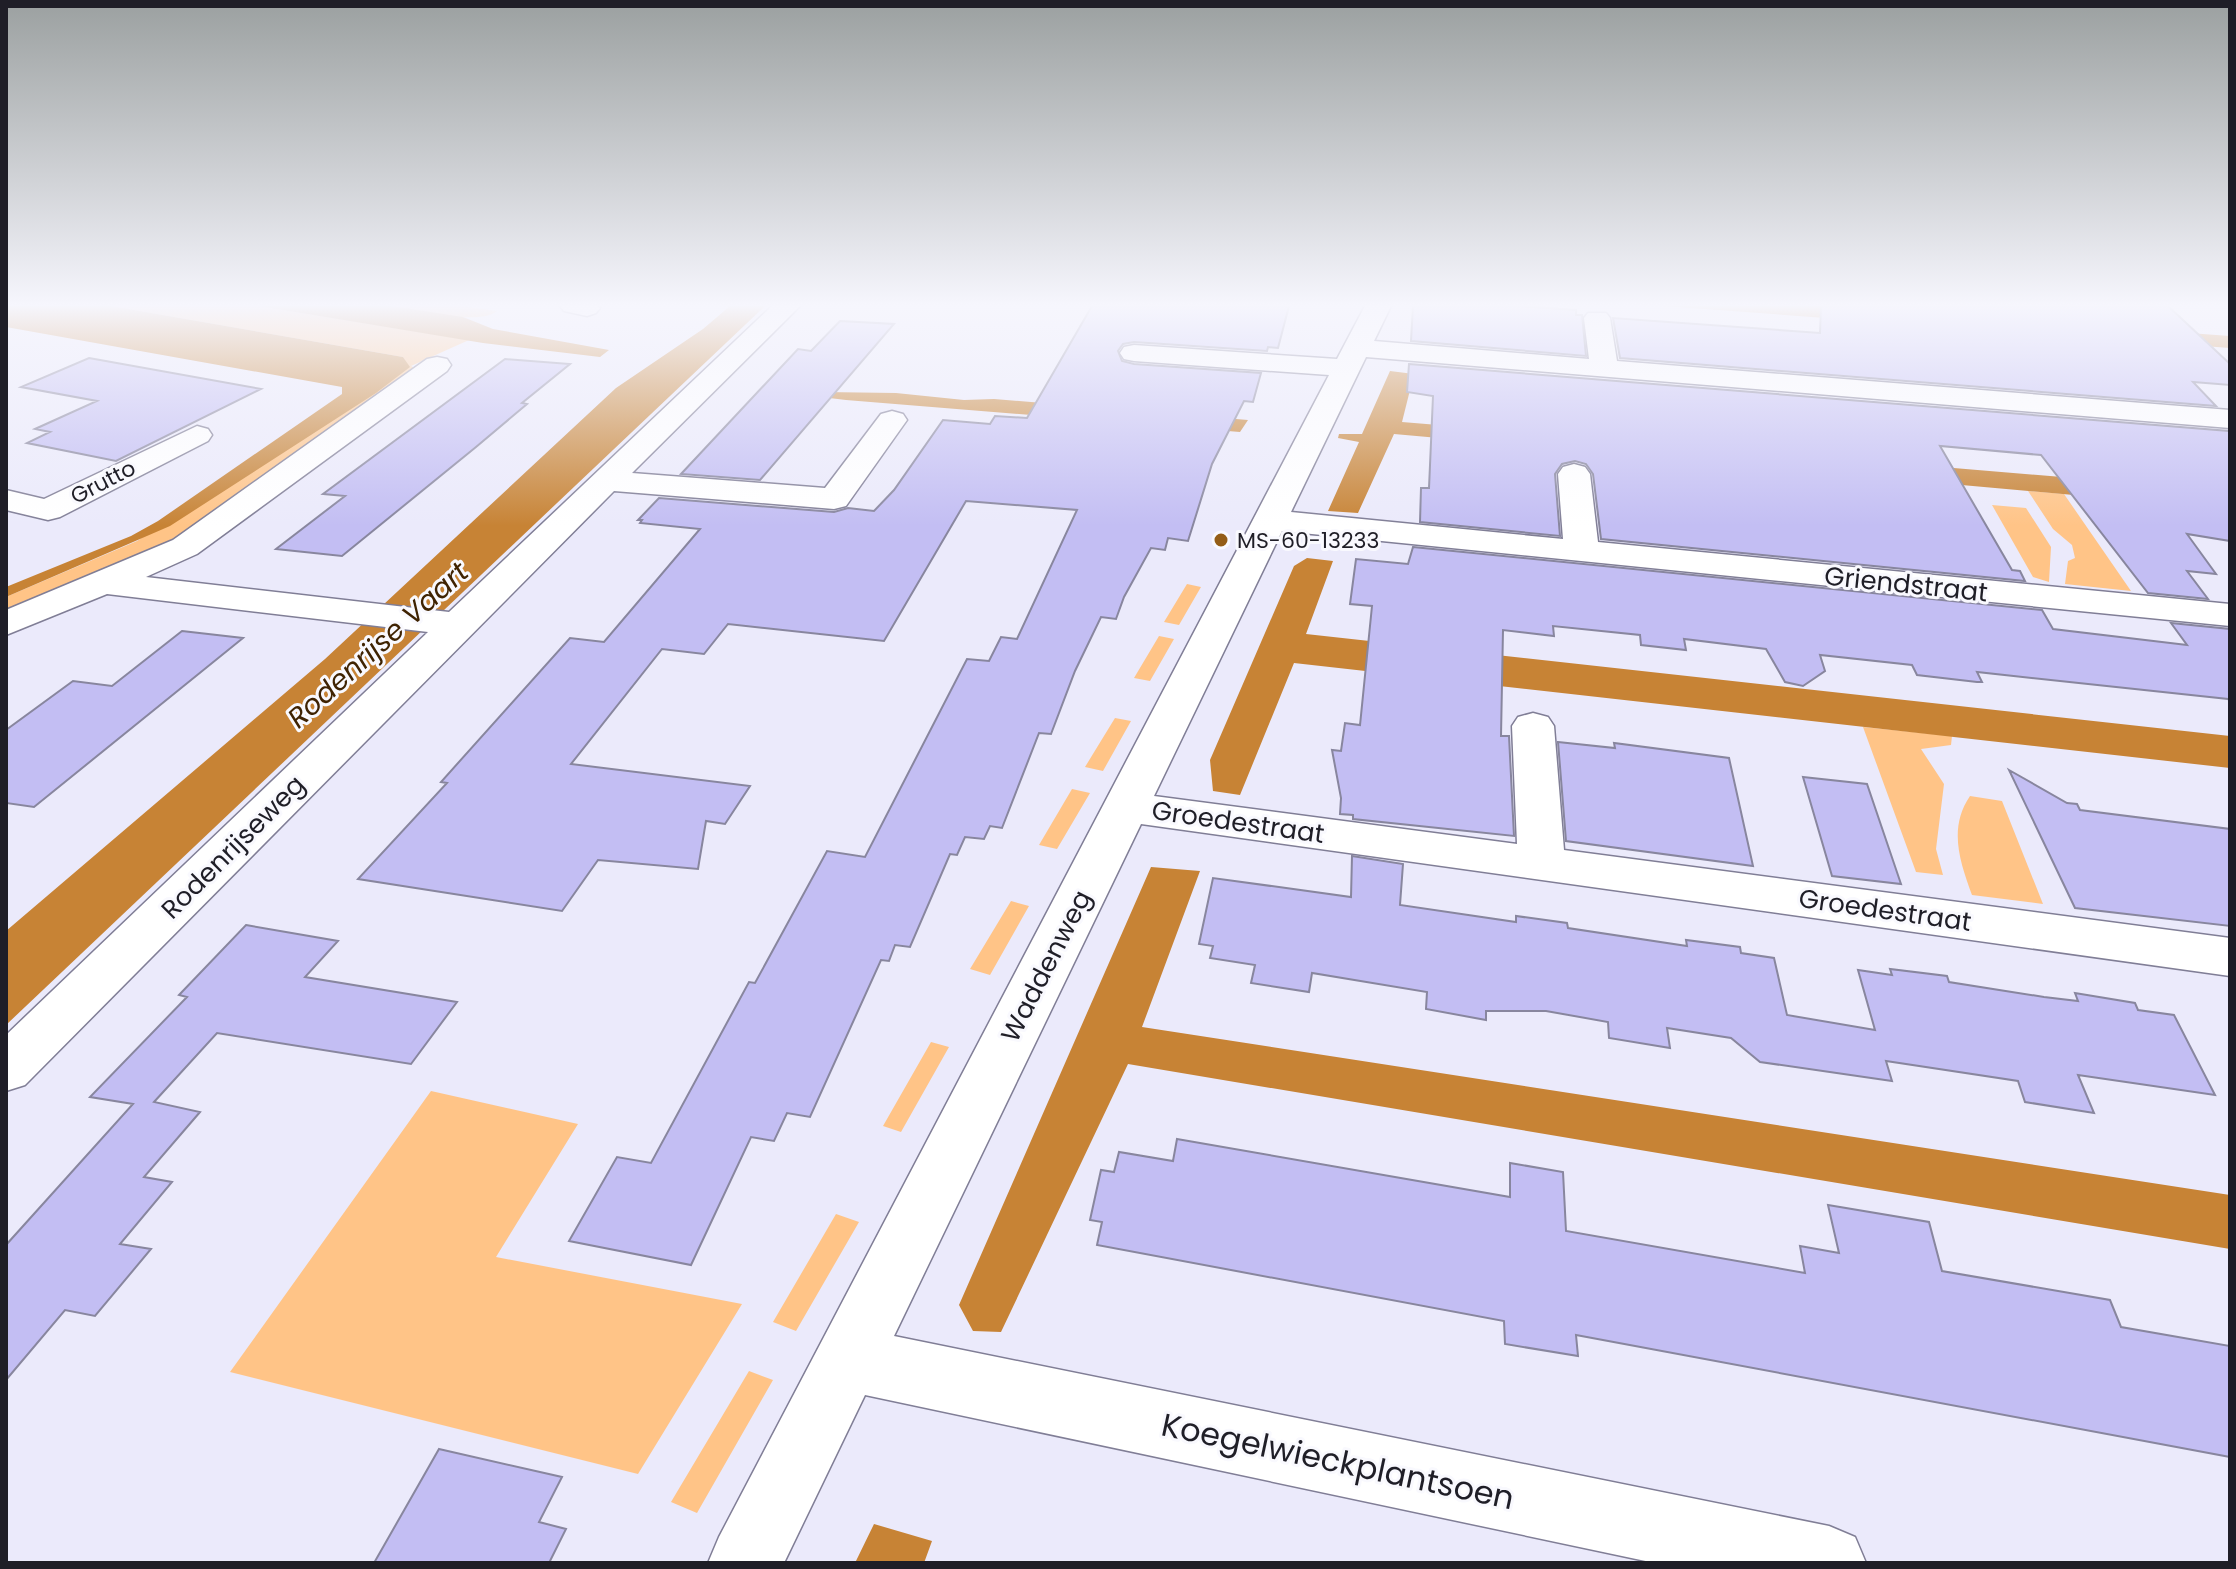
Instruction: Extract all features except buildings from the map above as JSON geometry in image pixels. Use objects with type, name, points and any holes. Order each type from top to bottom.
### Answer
[{"type":"street","points":[[6,624],[185,547],[417,379]]},
{"type":"street","name":"Rodenrijseweg","points":[[6,1069],[447,623],[606,481],[711,379]]},
{"type":"street","name":"Waddenweg","points":[[745,1563],[1342,379]]},
{"type":"street","points":[[1732,379],[2230,419]]},
{"type":"street","points":[[606,481],[834,499],[892,420]]},
{"type":"street","name":"Grutto","points":[[6,500],[48,510],[197,435]]},
{"type":"street","points":[[1574,474],[1582,552]]},
{"type":"street","name":"Griendstraat","points":[[1270,520],[2230,615]]},
{"type":"street","points":[[103,583],[447,623]]},
{"type":"street","points":[[1533,726],[1541,862]]},
{"type":"street","name":"Groedestraat","points":[[1126,807],[2230,957]]},
{"type":"street","name":"Koegelwieckplantsoen","points":[[848,1359],[1829,1563]]},
{"type":"shaded area","points":[[390,379],[411,379],[176,545],[6,617],[6,597],[137,541]]},
{"type":"shaded area","points":[[2028,491],[2064,494],[2131,591],[2065,584],[2068,561],[2075,558],[2072,545],[2053,529]]},
{"type":"shaded area","points":[[1992,505],[2026,508],[2051,547],[2049,582],[2033,577]]},
{"type":"shaded area","points":[[1187,584],[1201,587],[1179,625],[1164,622]]},
{"type":"shaded area","points":[[1159,636],[1174,639],[1150,681],[1134,678]]},
{"type":"shaded area","points":[[1115,718],[1131,721],[1103,771],[1085,767]]},
{"type":"shaded area","points":[[1863,727],[1952,736],[1951,745],[1921,749],[1944,784],[1936,849],[1943,875],[1916,872]]},
{"type":"shaded area","points":[[1072,789],[1090,793],[1057,849],[1039,845]]},
{"type":"shaded area","points":[[1970,796],[2002,801],[2043,904],[1972,895],[1958,845],[1959,820]]},
{"type":"shaded area","points":[[1011,901],[1029,906],[990,975],[970,969]]},
{"type":"shaded area","points":[[931,1042],[949,1047],[901,1132],[883,1126]]},
{"type":"shaded area","points":[[431,1091],[578,1124],[496,1257],[742,1304],[638,1474],[230,1372]]},
{"type":"shaded area","points":[[836,1214],[859,1222],[796,1331],[773,1322]]},
{"type":"shaded area","points":[[749,1371],[773,1380],[697,1513],[671,1502]]},
{"type":"water","points":[[298,379],[394,379],[170,526],[6,597],[6,587],[131,536],[158,521],[342,394],[342,387]]},
{"type":"water","name":"Rodenrijse Vaart","points":[[629,379],[688,379],[6,1025],[6,931],[325,659]]},
{"type":"water","points":[[1386,379],[1413,379],[1402,422],[2230,491],[2230,509],[1394,434],[1358,513],[1328,511],[1359,442],[1338,438],[1339,434],[1362,434]]},
{"type":"water","points":[[824,392],[994,399],[1248,420],[1240,432],[846,400],[821,397]]},
{"type":"water","points":[[1307,558],[1333,561],[1306,634],[2230,736],[2230,768],[1294,663],[1240,795],[1213,791],[1210,760],[1294,566]]},
{"type":"water","points":[[1151,867],[1200,871],[1142,1027],[2230,1195],[2230,1249],[1128,1064],[1001,1332],[973,1331],[959,1305]]},
{"type":"water","points":[[874,1524],[932,1541],[924,1563],[855,1563]]},
{"type":"place","name":"MS-60-13233","points":[[1221,540]]}]
